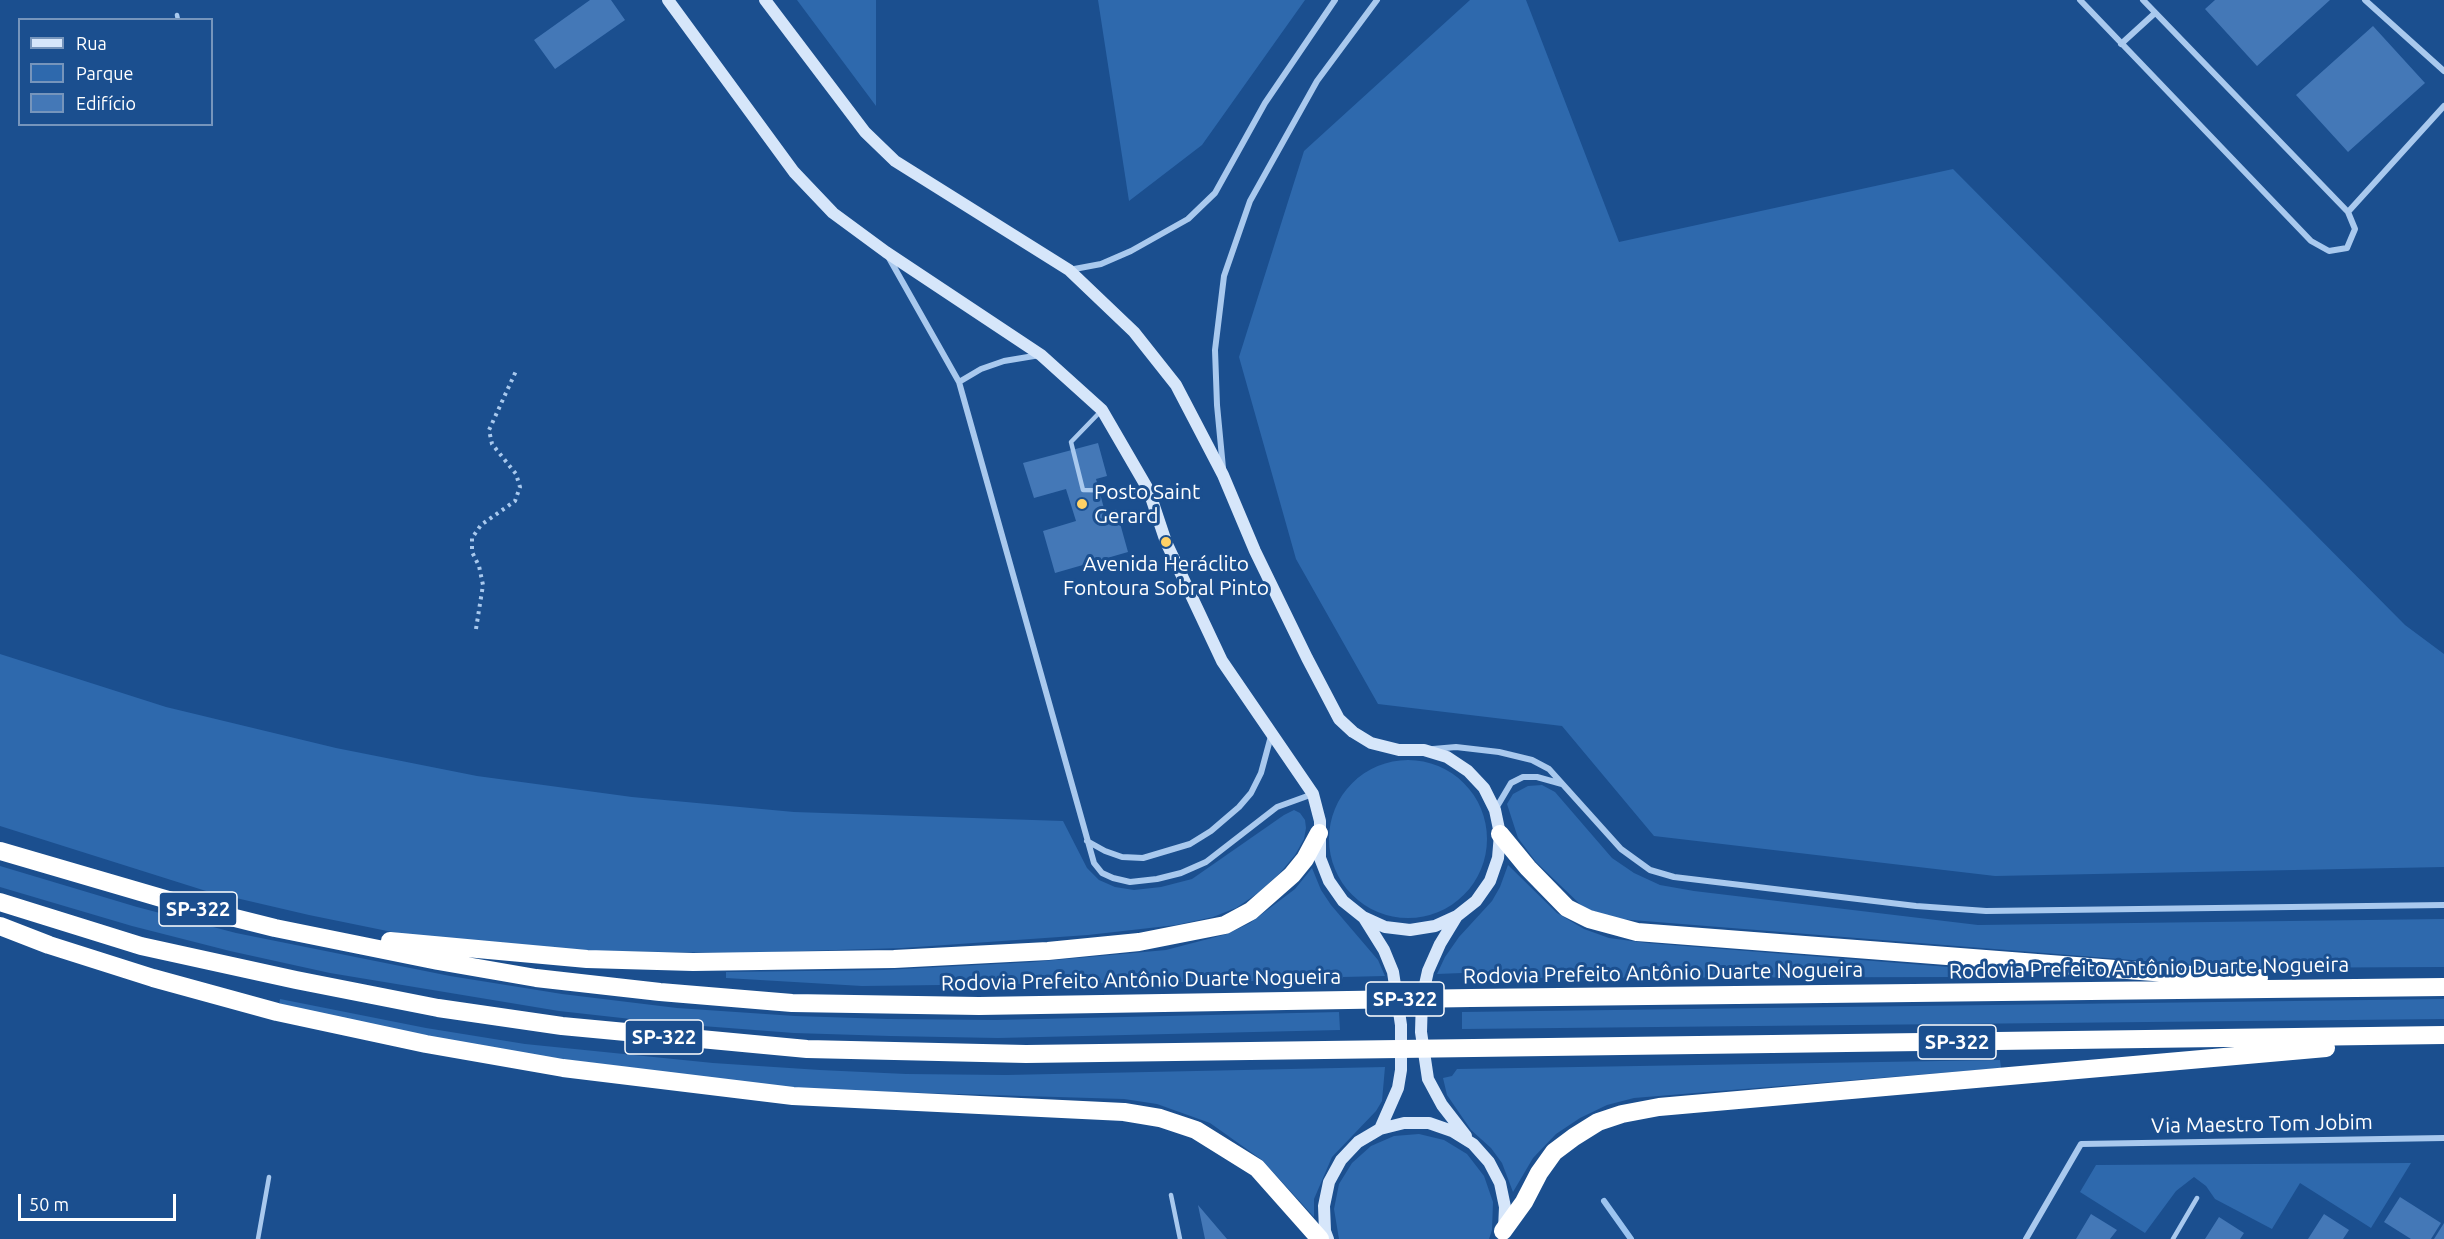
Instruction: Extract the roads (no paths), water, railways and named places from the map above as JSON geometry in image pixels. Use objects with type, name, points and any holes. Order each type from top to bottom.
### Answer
[{"type":"highway","points":[[275,928],[495,952],[587,959],[693,962],[870,959],[1048,951],[1139,942],[1225,925],[1251,911],[1292,875],[1305,859],[1319,827]]},
{"type":"highway","points":[[1500,834],[1528,868],[1567,908],[1589,919],[1637,932],[2205,976],[2444,987]]},
{"type":"highway","name":"Rodovia Prefeito Antônio Duarte Nogueira","points":[[0,851],[188,906],[275,928],[438,962],[536,978],[660,992],[792,1003],[979,1006],[2444,987]]},
{"type":"highway","name":"SP-322","points":[[0,902],[141,945],[207,961],[438,1008],[562,1026],[807,1049],[1026,1054],[2444,1036]]},
{"type":"highway","points":[[0,926],[49,945],[153,978],[277,1012],[426,1044],[562,1068],[794,1096],[1124,1112],[1160,1118],[1196,1130],[1257,1168],[1320,1239]]},
{"type":"highway","points":[[1502,1235],[1554,1152],[1598,1122],[1622,1114],[1659,1107],[2444,1036]]},
{"type":"street","points":[[668,0],[794,172],[833,213],[886,252],[1041,355],[1102,410],[1149,491],[1166,542],[1222,661],[1271,736],[1313,794],[1319,827],[1320,858],[1329,881],[1343,902],[1363,917],[1385,927],[1410,930],[1435,926],[1457,916],[1476,901],[1490,881],[1498,858],[1500,834],[1495,810],[1484,788],[1468,771],[1447,758],[1424,750]]},
{"type":"street","points":[[765,0],[865,132],[895,161],[1070,270],[1134,332],[1176,385],[1223,475],[1260,561],[1339,719],[1353,732],[1371,743],[1399,750],[1456,747],[1499,752],[1532,760],[1550,769],[1621,849],[1650,870],[1674,877],[1916,906],[1986,911],[2444,905]]},
{"type":"street","points":[[1070,270],[1101,264],[1131,251],[1188,219],[1215,193],[1265,103],[1335,0]]},
{"type":"street","points":[[1223,475],[1215,350],[1224,276],[1250,201],[1317,81],[1377,0]]},
{"type":"street","points":[[2080,0],[2311,241],[2329,251],[2347,248],[2355,229],[2348,212],[2143,0]]},
{"type":"street","points":[[2365,0],[2444,71]]},
{"type":"street","points":[[2121,44],[2155,13]]},
{"type":"street","points":[[2348,212],[2444,106]]},
{"type":"street","points":[[886,252],[959,382],[1094,863],[1102,873],[1113,879],[1130,882],[1181,873],[1206,862],[1277,807],[1313,794]]},
{"type":"street","points":[[959,382],[981,369],[1004,361],[1041,355]]},
{"type":"street","points":[[1087,841],[1122,857],[1143,858],[1190,844],[1211,831],[1239,807],[1251,792],[1260,773],[1271,736]]},
{"type":"street","points":[[1495,810],[1511,783],[1523,777],[1537,777],[1563,784]]},
{"type":"street","points":[[1457,916],[1440,944],[1428,971],[1422,998],[1421,1032],[1428,1079],[1442,1105],[1489,1162],[1500,1184],[1505,1207],[1502,1235]]},
{"type":"street","points":[[1363,917],[1384,950],[1393,972],[1401,1026],[1401,1070],[1398,1088],[1380,1129]]},
{"type":"street","points":[[1328,1239],[1325,1231],[1324,1206],[1329,1182],[1341,1160],[1352,1148],[1380,1129],[1404,1123],[1429,1124],[1452,1131],[1473,1144]]},
{"type":"street","name":"Via Maestro Tom Jobim","points":[[2026,1239],[2081,1144],[2444,1138]]},
{"type":"lane","points":[[1102,410],[1071,442],[1083,490],[1149,491]]},
{"type":"lane","points":[[258,1239],[269,1177]]},
{"type":"lane","points":[[1171,1195],[1180,1239]]},
{"type":"lane","points":[[2173,1239],[2197,1198]]},
{"type":"waterway","points":[[1604,1201],[1631,1239]]},
{"type":"place","name":"Posto Saint Gerard","points":[[1082,504]]},
{"type":"place","name":"Avenida Heráclito Fontoura Sobral Pinto","points":[[1166,542]]}]
